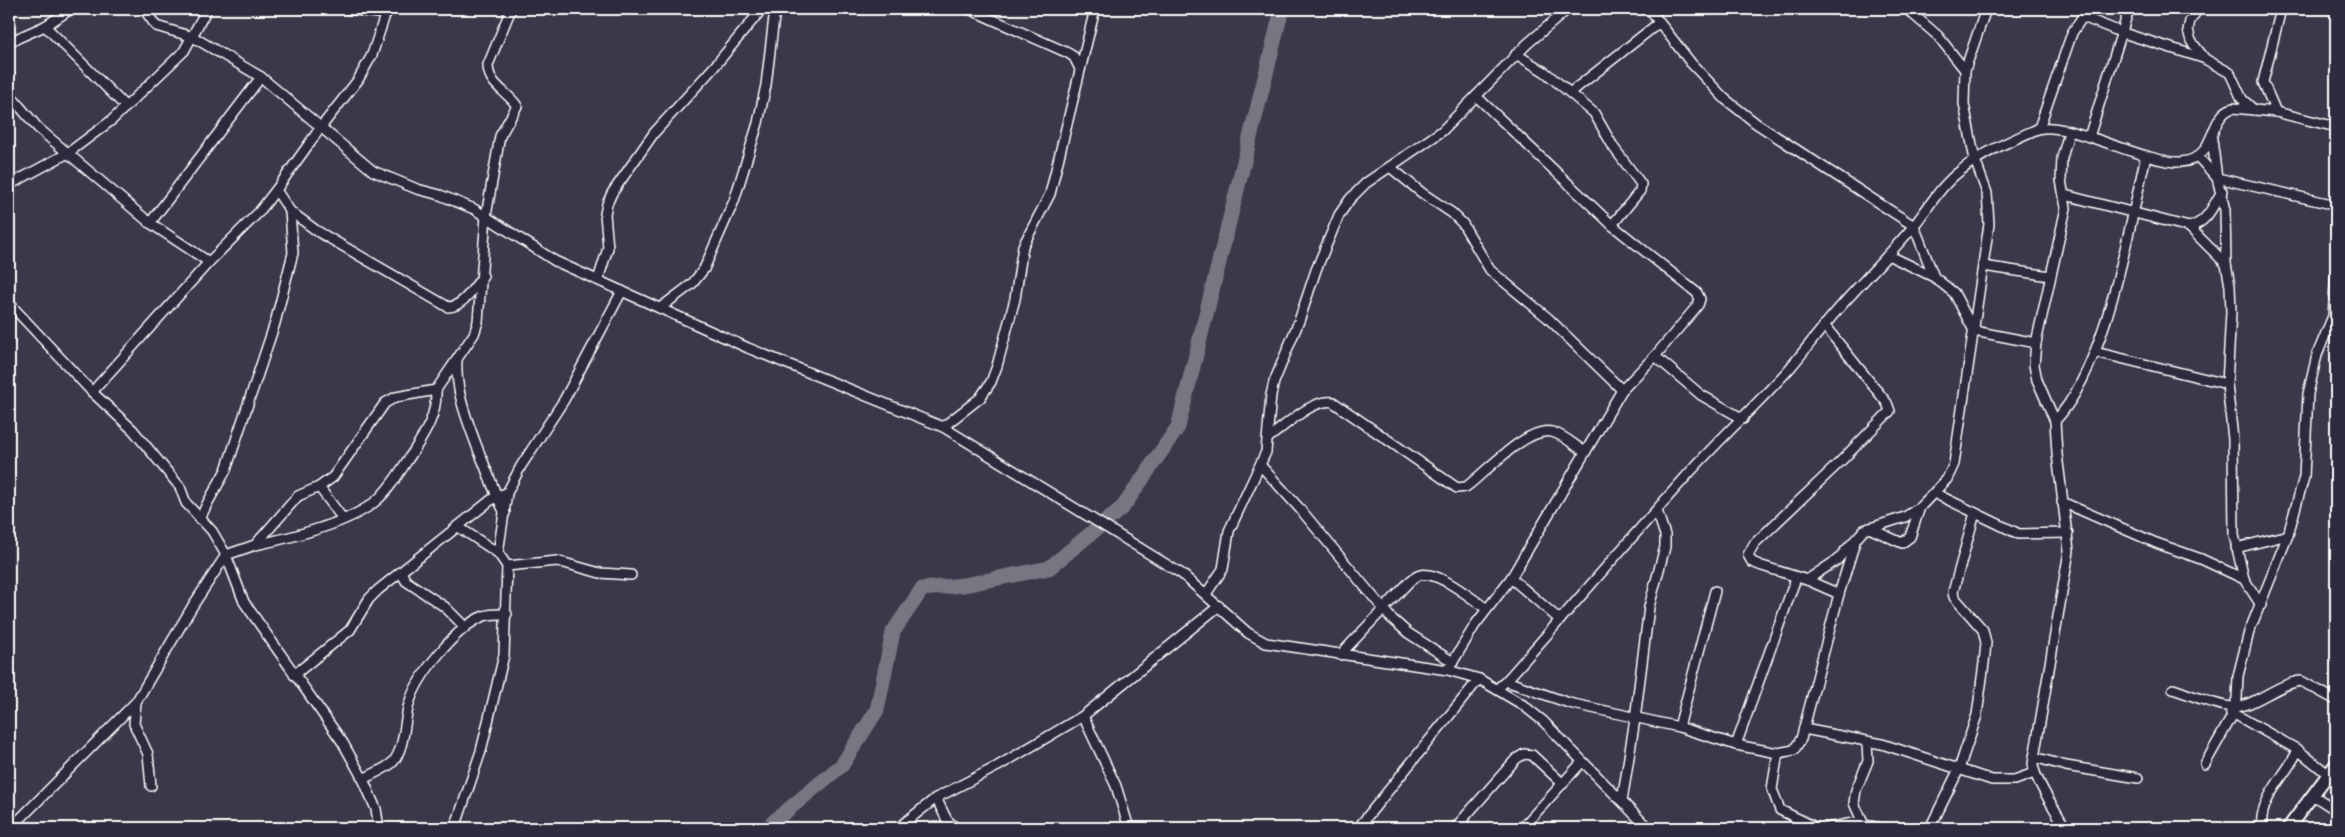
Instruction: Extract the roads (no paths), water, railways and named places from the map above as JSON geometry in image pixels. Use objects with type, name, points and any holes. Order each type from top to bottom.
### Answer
[{"type":"street","points":[[9,42],[45,26],[72,9]]},
{"type":"street","points":[[144,9],[156,26],[193,37],[261,77],[373,171],[417,190],[440,195],[466,205],[555,261],[748,348],[943,427],[1182,574],[1248,633],[1266,643],[1340,655],[1450,666]]},
{"type":"street","points":[[9,185],[68,154],[112,120],[170,67],[184,51],[207,9]]},
{"type":"street","points":[[92,392],[209,262],[259,212],[321,126],[358,80],[368,64],[386,11],[348,9]]},
{"type":"street","points":[[20,819],[136,702],[192,607],[226,555],[255,545],[304,533],[357,514],[377,500],[402,469],[431,422],[437,406],[436,390],[474,334],[478,322],[483,276],[486,216],[500,136],[517,106],[491,80],[488,66],[511,9]]},
{"type":"street","points":[[598,280],[608,248],[605,214],[606,204],[612,193],[654,133],[714,67],[762,9]]},
{"type":"street","points":[[660,308],[692,284],[704,269],[734,201],[758,122],[766,85],[775,9]]},
{"type":"street","points":[[969,9],[1068,53],[1074,57],[1079,66]]},
{"type":"street","points":[[943,427],[980,398],[994,374],[1015,299],[1023,246],[1050,194],[1079,66],[1095,9]]},
{"type":"street","points":[[1206,594],[1223,569],[1229,531],[1261,466],[1268,438],[1271,395],[1274,382],[1329,237],[1350,199],[1366,183],[1442,131],[1516,54],[1568,9]]},
{"type":"street","points":[[1649,9],[1691,64],[1725,99],[1757,124],[1914,226],[1934,277]]},
{"type":"street","points":[[1907,9],[1938,36],[1965,70]]},
{"type":"street","points":[[1807,580],[1837,560],[1861,532],[1905,517],[1920,507],[1947,479],[1954,464],[1989,224],[1987,193],[1975,160],[1964,104],[1965,70],[1986,9]]},
{"type":"street","points":[[2039,128],[2072,33],[2083,17],[2093,9]]},
{"type":"street","points":[[2089,137],[2129,9]]},
{"type":"street","points":[[2198,9],[2190,21],[2188,30],[2190,40],[2205,59]]},
{"type":"street","points":[[2276,112],[2263,82],[2281,9]]},
{"type":"street","points":[[2083,17],[2123,33],[2205,59],[2230,73],[2242,99],[2254,110]]},
{"type":"street","points":[[1571,92],[1660,22]]},
{"type":"street","points":[[45,26],[126,107]]},
{"type":"street","points":[[1516,54],[1545,72],[1571,92],[1597,117],[1614,148],[1641,184],[1640,191],[1612,225]]},
{"type":"street","points":[[150,224],[261,77]]},
{"type":"street","points":[[9,94],[38,128],[150,224],[209,262]]},
{"type":"street","points":[[1450,666],[1487,608],[1511,578],[1622,390],[1655,356],[1698,305],[1700,299],[1697,293],[1612,225],[1476,96]]},
{"type":"street","points":[[1497,689],[1658,511],[1704,456],[1743,419],[1798,360],[1824,325],[1914,226],[1944,187],[1975,160],[2039,128],[2052,128],[2089,137],[2146,156],[2174,162],[2184,162],[2198,157],[2212,139],[2221,115],[2226,110],[2233,108],[2276,112],[2336,127]]},
{"type":"street","points":[[2065,828],[2034,773],[2034,757],[2068,564],[2068,533],[2062,502],[2055,421],[2037,380],[2034,365],[2036,343],[2066,208],[2061,180],[2062,158],[2069,132]]},
{"type":"street","points":[[2212,139],[2217,178],[2222,191],[2225,210],[2226,264],[2230,286],[2231,312],[2227,384],[2233,439],[2233,519],[2236,548],[2244,579],[2261,606]]},
{"type":"street","points":[[2055,421],[2070,405],[2095,352],[2114,293],[2146,156]]},
{"type":"street","points":[[2198,157],[2217,178],[2336,205]]},
{"type":"street","points":[[1390,167],[1422,193],[1452,213],[1463,224],[1490,270],[1548,318],[1622,390]]},
{"type":"street","points":[[276,190],[290,211],[317,231],[448,307],[455,307],[460,303],[483,276]]},
{"type":"street","points":[[2189,227],[2196,225],[2206,218],[2222,191]]},
{"type":"street","points":[[2065,195],[2189,227],[2226,264]]},
{"type":"street","points":[[200,519],[226,470],[275,323],[292,253],[290,211]]},
{"type":"street","points":[[1888,255],[1934,277],[1954,294],[1974,331]]},
{"type":"street","points":[[1983,266],[2050,276]]},
{"type":"street","points":[[2205,764],[2228,724],[2237,699],[2238,676],[2249,632],[2288,535],[2304,477],[2308,394],[2317,355],[2334,316],[2336,273]]},
{"type":"street","points":[[498,553],[507,493],[521,466],[564,400],[622,291]]},
{"type":"street","points":[[9,303],[92,392],[133,430],[180,487],[186,503],[212,531],[226,555],[244,602],[342,743],[363,778],[376,809],[379,828]]},
{"type":"street","points":[[1824,325],[1888,403],[1890,411],[1750,549],[1748,555],[1752,562],[1796,578],[1807,580],[1839,594]]},
{"type":"street","points":[[1974,331],[2036,343]]},
{"type":"street","points":[[2095,352],[2227,384]]},
{"type":"street","points":[[1655,356],[1701,395],[1743,419]]},
{"type":"street","points":[[457,358],[456,379],[460,399],[496,496],[505,514]]},
{"type":"street","points":[[255,545],[298,496],[319,487],[333,477],[385,403],[396,397],[436,390]]},
{"type":"street","points":[[1268,438],[1316,404],[1325,400],[1333,402],[1457,488],[1466,487],[1515,446],[1536,434],[1550,431],[1561,435],[1584,452]]},
{"type":"street","points":[[1261,466],[1301,510],[1383,609],[1408,633],[1450,666],[1497,689],[1523,705],[1543,721],[1648,828]]},
{"type":"street","points":[[319,487],[343,519]]},
{"type":"street","points":[[294,676],[350,630],[369,599],[496,496],[507,493]]},
{"type":"street","points":[[1934,493],[2018,534],[2068,533]]},
{"type":"street","points":[[2062,502],[2156,543],[2201,559],[2244,579]]},
{"type":"street","points":[[1869,528],[1902,543],[1910,537],[1920,507]]},
{"type":"street","points":[[1622,801],[1635,719],[1649,607],[1665,547],[1665,535],[1658,511]]},
{"type":"street","points":[[1930,828],[1959,769],[1977,715],[1986,643],[1983,630],[1954,597],[1953,592],[1975,513]]},
{"type":"street","points":[[455,828],[475,773],[498,687],[504,655],[507,614],[507,566],[498,553],[457,526]]},
{"type":"street","points":[[2236,548],[2288,535]]},
{"type":"street","points":[[1506,681],[1569,703],[1635,719],[1679,727],[1736,745],[1778,753],[1794,750],[1798,746],[1804,729],[1839,594],[1856,539]]},
{"type":"street","points":[[507,566],[557,561],[600,572],[631,575]]},
{"type":"street","points":[[402,572],[406,581],[445,608],[465,627]]},
{"type":"street","points":[[1340,655],[1410,581],[1419,575],[1431,574],[1487,608]]},
{"type":"street","points":[[1511,578],[1560,620]]},
{"type":"street","points":[[1736,745],[1796,578]]},
{"type":"street","points":[[1679,727],[1715,591]]},
{"type":"street","points":[[898,828],[936,798],[998,766],[1083,716],[1219,606]]},
{"type":"street","points":[[363,778],[394,761],[400,748],[412,693],[442,651],[465,627],[484,615],[493,613],[507,614]]},
{"type":"street","points":[[1358,828],[1479,679]]},
{"type":"street","points":[[2232,709],[2294,682],[2308,684],[2336,700]]},
{"type":"street","points":[[2173,689],[2232,709],[2298,750],[2329,775]]},
{"type":"street","points":[[136,702],[134,724],[148,754],[151,786]]},
{"type":"street","points":[[1083,716],[1116,786],[1129,828]]},
{"type":"street","points":[[1804,729],[1882,744],[1992,780],[2015,780],[2034,773]]},
{"type":"street","points":[[1863,823],[1854,803],[1856,790],[1868,761],[1867,742]]},
{"type":"street","points":[[2262,828],[2263,813],[2268,800],[2298,750]]},
{"type":"street","points":[[1778,753],[1772,789],[1780,810],[1817,828]]},
{"type":"street","points":[[1455,828],[1516,759],[1524,754],[1532,755],[1563,784]]},
{"type":"street","points":[[2034,757],[2066,766],[2138,778]]},
{"type":"street","points":[[1522,828],[1582,762]]},
{"type":"street","points":[[2288,828],[2314,796],[2336,764]]},
{"type":"street","points":[[2314,796],[2336,810]]},
{"type":"street","points":[[936,798],[947,820],[956,828]]},
{"type":"street","points":[[1790,816],[1799,828]]},
{"type":"street","points":[[1828,828],[1863,823],[1881,828]]},
{"type":"waterway","points":[[770,828],[772,823],[842,765],[877,710],[893,632],[922,589],[964,585],[1049,568],[1123,507],[1178,427],[1282,9]]}]
